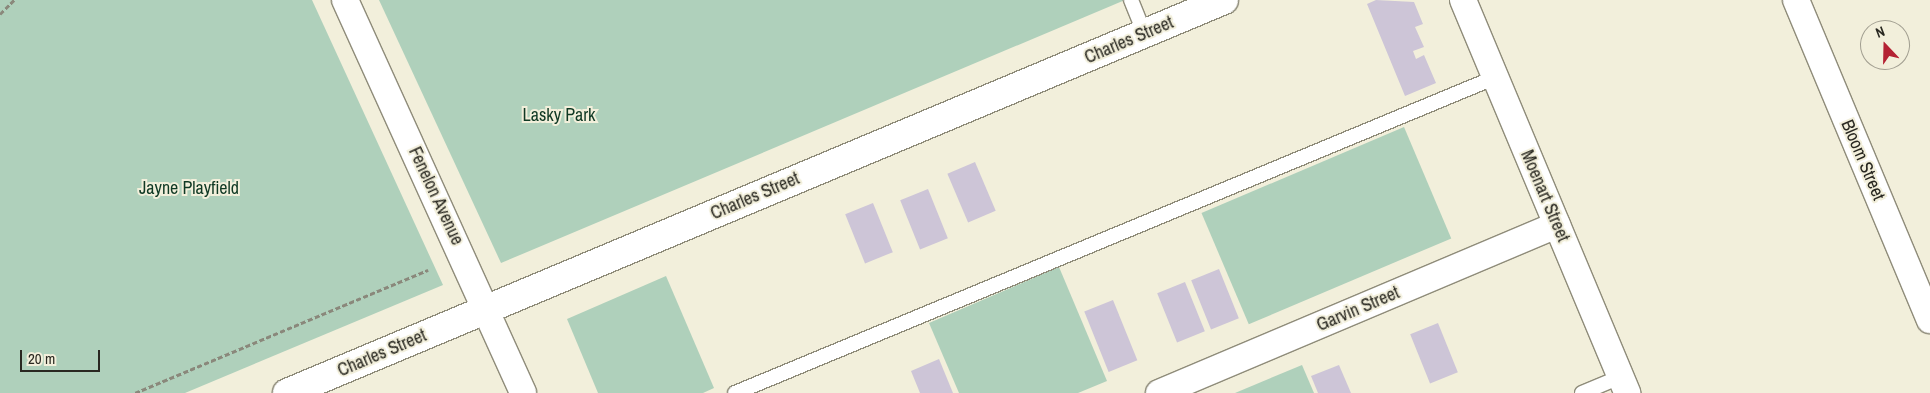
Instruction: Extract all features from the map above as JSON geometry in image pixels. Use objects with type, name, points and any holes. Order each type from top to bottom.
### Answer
[{"type":"street","name":"Fenelon Avenue","points":[[345,0],[488,309],[523,393]]},
{"type":"street","name":"Charles Street","points":[[287,393],[1224,0]]},
{"type":"street","name":"Moenart Street","points":[[1463,0],[1624,385]]},
{"type":"street","name":"Bloom Street","points":[[1796,0],[1930,320]]},
{"type":"street","name":"Garvin Street","points":[[1159,393],[1557,225]]},
{"type":"lane","points":[[1131,0],[1144,33]]},
{"type":"lane","points":[[735,393],[1496,77]]},
{"type":"lane","points":[[1582,393],[1624,385]]},
{"type":"path","points":[[0,14],[14,0]]},
{"type":"path","points":[[135,393],[428,270]]},
{"type":"green space","name":"Jayne Playfield","points":[[0,0],[312,0],[443,285],[185,393],[0,393]]},
{"type":"green space","name":"Lasky Park","points":[[379,0],[1125,0],[501,263]]},
{"type":"green space","points":[[1404,127],[1451,238],[1249,324],[1201,213]]},
{"type":"green space","points":[[1059,267],[1107,381],[1078,393],[959,393],[929,323]]},
{"type":"green space","points":[[666,276],[714,388],[703,393],[598,393],[567,319]]},
{"type":"green space","points":[[1302,365],[1314,393],[1235,393]]},
{"type":"building","points":[[1376,0],[1414,2],[1423,24],[1415,27],[1424,47],[1413,51],[1416,59],[1424,55],[1436,83],[1405,96],[1367,4]]},
{"type":"building","points":[[975,162],[996,211],[968,223],[947,174]]},
{"type":"building","points":[[928,189],[948,238],[920,249],[900,200]]},
{"type":"building","points":[[873,203],[893,252],[865,263],[845,214]]},
{"type":"building","points":[[1219,269],[1239,318],[1211,329],[1191,280]]},
{"type":"building","points":[[1185,282],[1205,331],[1177,342],[1157,293]]},
{"type":"building","points":[[1113,300],[1137,360],[1109,372],[1084,312]]},
{"type":"building","points":[[1438,323],[1458,372],[1430,383],[1410,334]]},
{"type":"building","points":[[939,359],[953,393],[920,393],[911,371]]},
{"type":"building","points":[[1339,365],[1351,393],[1318,393],[1311,376]]}]
